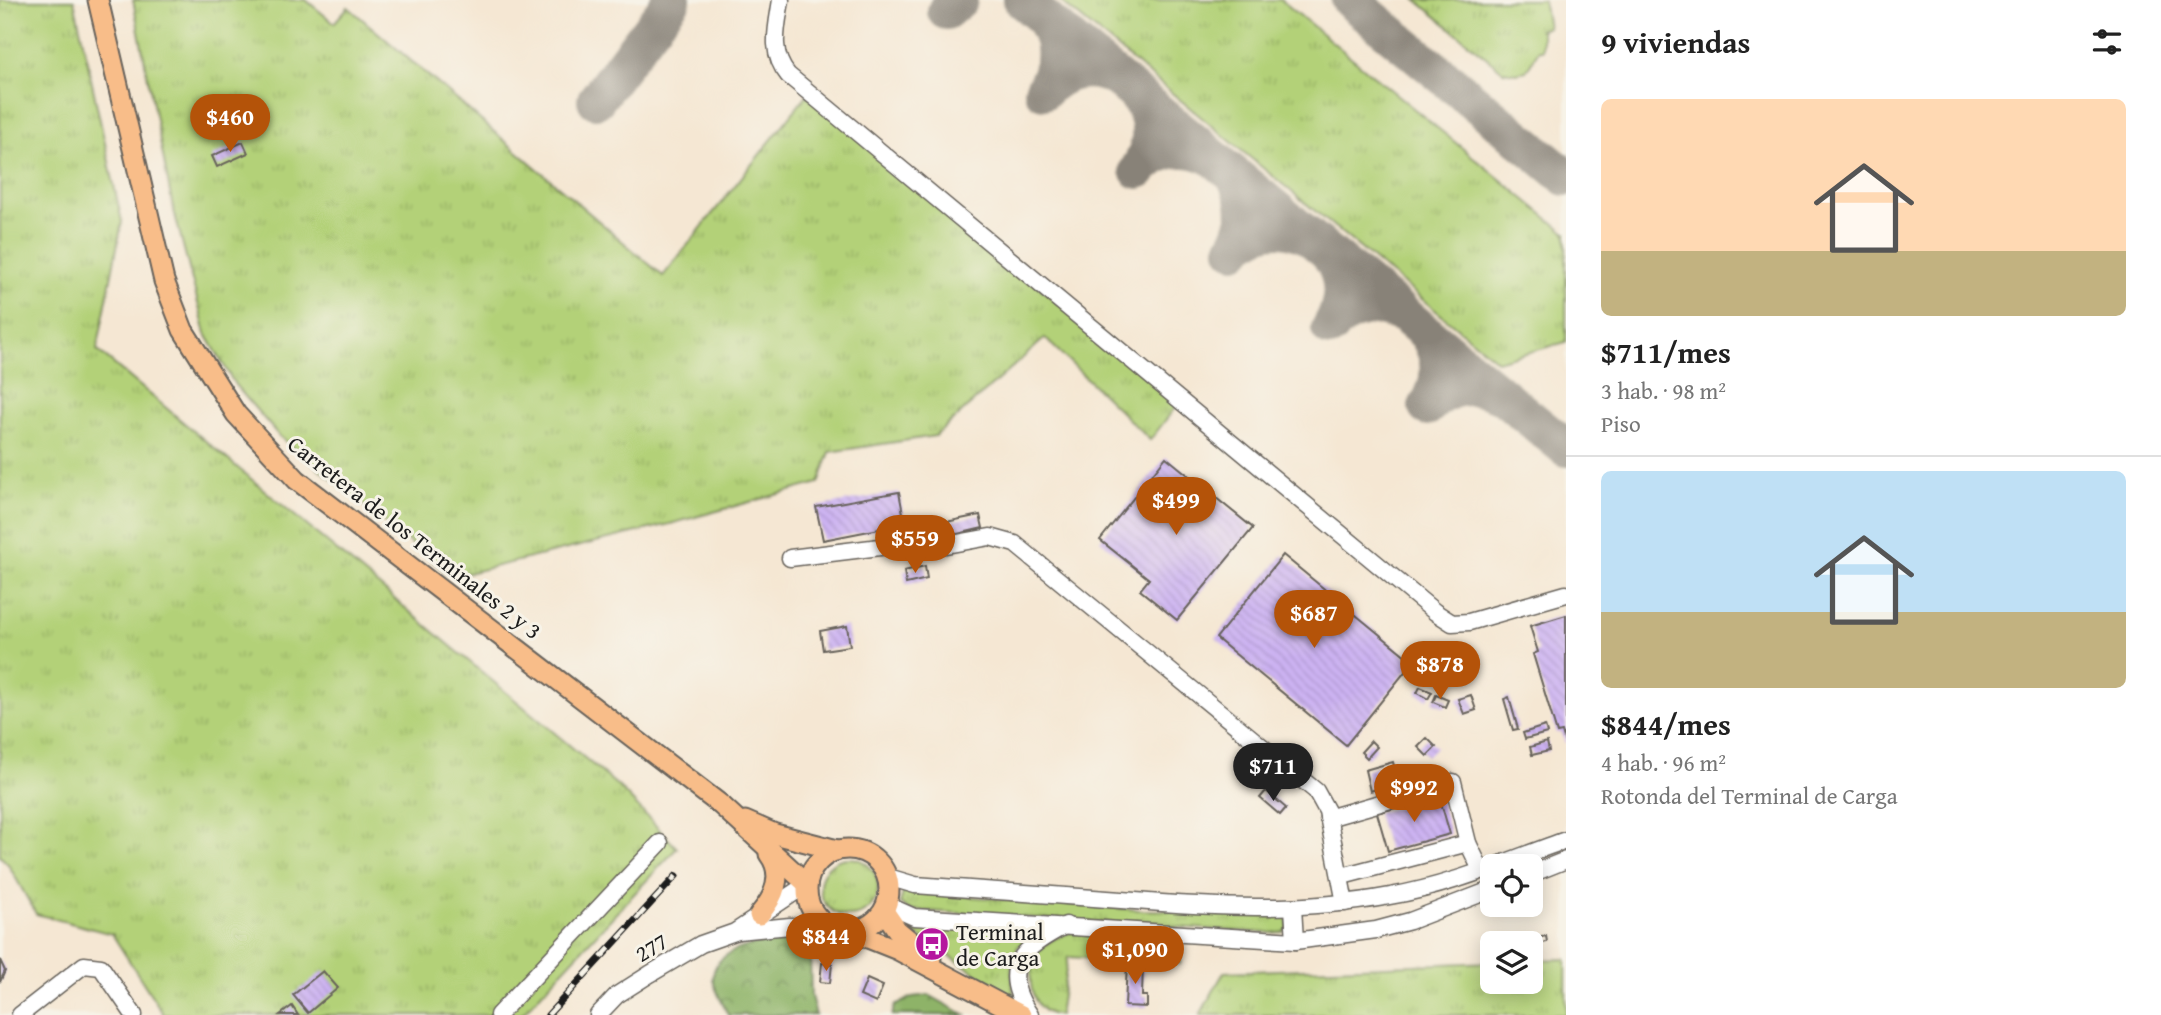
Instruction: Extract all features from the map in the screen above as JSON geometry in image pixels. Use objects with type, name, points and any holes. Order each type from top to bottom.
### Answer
[{"type":"main road","name":"Carretera de los Terminales 2 y 3","points":[[98,0],[164,281],[183,330],[236,414],[297,480],[721,805],[757,828],[837,850]]},
{"type":"main road","name":"Carretera de los Terminales 2 y 3","points":[[721,805],[807,884]]},
{"type":"main road","points":[[759,915],[774,895],[777,877],[776,866],[762,844]]},
{"type":"main road","points":[[965,985],[897,930],[886,908],[888,877],[877,862],[865,853],[851,849],[837,850],[814,866],[807,884],[811,911],[832,929],[853,932],[1021,1015]]},
{"type":"main road","points":[[853,932],[871,924],[886,908]]},
{"type":"street","points":[[781,0],[775,46],[778,62],[788,75],[1436,612],[1452,622],[1469,622],[1566,594]]},
{"type":"street","points":[[790,558],[900,545],[946,545],[990,537],[1009,541],[1316,791],[1328,818],[1342,876],[1345,903]]},
{"type":"street","points":[[1328,818],[1452,782],[1468,844],[1480,868]]},
{"type":"street","points":[[1526,854],[1566,840]]},
{"type":"street","points":[[498,1015],[660,843]]},
{"type":"street","points":[[1342,876],[1468,844]]},
{"type":"street","points":[[1543,869],[1566,860]]},
{"type":"street","points":[[888,877],[915,885],[1242,908],[1345,903],[1392,896],[1480,870]]},
{"type":"street","points":[[1451,880],[1464,901]]},
{"type":"street","name":"277","points":[[735,932],[807,884]]},
{"type":"street","points":[[886,908],[914,917],[1295,941],[1376,930],[1410,921],[1480,894]]},
{"type":"street","points":[[1392,896],[1410,921]]},
{"type":"street","points":[[1293,907],[1295,941]]},
{"type":"street","points":[[1030,1015],[1019,999],[1014,979],[1018,958],[1034,942],[1067,925]]},
{"type":"street","name":"277","points":[[598,1015],[617,995],[701,944],[735,932],[790,926],[832,929]]},
{"type":"street","points":[[20,1015],[84,965],[100,967],[134,1015]]},
{"type":"green space","points":[[0,0],[74,0],[122,222],[97,350],[618,786],[677,848],[521,1015],[164,1015],[112,934],[36,914],[8,864],[0,856]]},
{"type":"green space","points":[[133,0],[306,0],[334,23],[348,7],[663,276],[807,95],[1179,403],[1150,440],[1045,338],[935,436],[830,452],[819,483],[670,524],[452,577],[279,436],[235,385],[206,334],[172,203]]},
{"type":"green space","points":[[1059,0],[1281,0],[1566,233],[1566,342],[1497,361]]},
{"type":"green space","points":[[1416,0],[1543,0],[1548,27],[1540,30],[1542,50],[1539,50],[1526,71],[1503,71]]},
{"type":"green space","points":[[843,858],[855,858],[870,866],[878,881],[878,893],[870,908],[855,916],[843,916],[828,908],[820,893],[820,881],[828,866]]},
{"type":"green space","points":[[903,893],[1140,910],[1282,913],[1287,918],[1288,927],[1283,932],[1268,933],[910,910],[900,903]]},
{"type":"green space","points":[[904,927],[1042,929],[1022,942],[1013,956],[1014,997]]},
{"type":"green space","points":[[1076,931],[1181,938],[1180,964],[1068,957],[1059,1015],[1049,1013],[1035,999],[1032,989],[1035,957],[1045,945],[1057,937]]},
{"type":"green space","points":[[796,938],[810,946],[811,996],[816,1015],[728,1015],[713,979],[715,967],[722,958],[745,947]]},
{"type":"green space","points":[[1566,959],[1566,1015],[1200,1015],[1224,972],[1480,962],[1480,994],[1543,994],[1543,960]]},
{"type":"green space","points":[[929,995],[965,1015],[892,1015],[895,1006],[912,997]]},
{"type":"building","points":[[243,142],[248,153],[217,167],[212,156]]},
{"type":"building","points":[[1166,457],[1253,528],[1177,620],[1140,590],[1149,579],[1100,540]]},
{"type":"building","points":[[899,492],[905,524],[823,540],[816,507]]},
{"type":"building","points":[[980,515],[983,528],[949,536],[946,522]]},
{"type":"building","points":[[1283,555],[1413,662],[1346,745],[1216,638]]},
{"type":"building","points":[[925,566],[927,579],[906,584],[904,571]]},
{"type":"building","points":[[1566,615],[1565,743],[1562,732],[1557,733],[1533,654],[1538,652],[1530,626]]},
{"type":"building","points":[[847,626],[850,646],[823,650],[820,631]]},
{"type":"building","points":[[1420,687],[1432,692],[1428,699],[1417,693]]},
{"type":"building","points":[[1436,695],[1448,700],[1445,707],[1433,702]]},
{"type":"building","points":[[1471,695],[1476,710],[1464,714],[1458,699]]},
{"type":"building","points":[[1509,697],[1518,729],[1513,730],[1504,699]]},
{"type":"building","points":[[1545,726],[1547,733],[1525,739],[1523,733]]},
{"type":"building","points":[[1427,738],[1436,747],[1427,756],[1418,747]]},
{"type":"building","points":[[1371,741],[1377,747],[1367,758],[1361,752]]},
{"type":"building","points":[[1547,742],[1549,751],[1532,755],[1530,747]]},
{"type":"building","points":[[1393,762],[1399,783],[1370,791],[1365,770]]},
{"type":"building","points":[[1266,791],[1286,808],[1280,815],[1260,798]]},
{"type":"building","points":[[1439,796],[1450,834],[1388,851],[1377,813]]},
{"type":"building","points":[[0,960],[5,971],[0,982]]},
{"type":"building","points":[[822,963],[832,964],[830,983],[820,982]]},
{"type":"building","points":[[1127,963],[1143,964],[1142,996],[1147,996],[1147,1007],[1125,1006]]},
{"type":"building","points":[[323,971],[338,988],[308,1013],[293,995]]},
{"type":"building","points":[[867,979],[883,986],[876,1003],[860,996]]},
{"type":"building","points":[[292,1006],[298,1015],[280,1015]]},
{"type":"taxiway","points":[[596,100],[672,0]]},
{"type":"taxiway","points":[[953,0],[946,11],[959,0]]},
{"type":"taxiway","points":[[1022,0],[1566,448]]},
{"type":"taxiway","points":[[1350,0],[1566,177]]},
{"type":"taxiway","points":[[1043,18],[1052,36],[1055,55],[1052,73],[1043,91],[1059,78],[1077,71],[1095,71],[1115,77]]},
{"type":"taxiway","points":[[1138,97],[1150,124],[1150,142],[1138,170],[1163,152],[1172,150],[1191,150],[1211,156]]},
{"type":"taxiway","points":[[1234,176],[1243,194],[1246,212],[1243,231],[1234,249],[1250,236],[1268,229],[1286,229],[1306,235]]},
{"type":"taxiway","points":[[1330,255],[1339,273],[1342,291],[1339,309],[1330,328],[1346,315],[1364,308],[1382,308],[1402,314]]},
{"type":"taxiway","points":[[1427,334],[1436,352],[1439,371],[1436,389],[1427,407],[1443,394],[1461,388],[1479,388],[1499,394]]},
{"type":"railway","points":[[548,1015],[676,876]]},
{"type":"place","name":"Terminal de Carga","points":[[932,944]]}]
